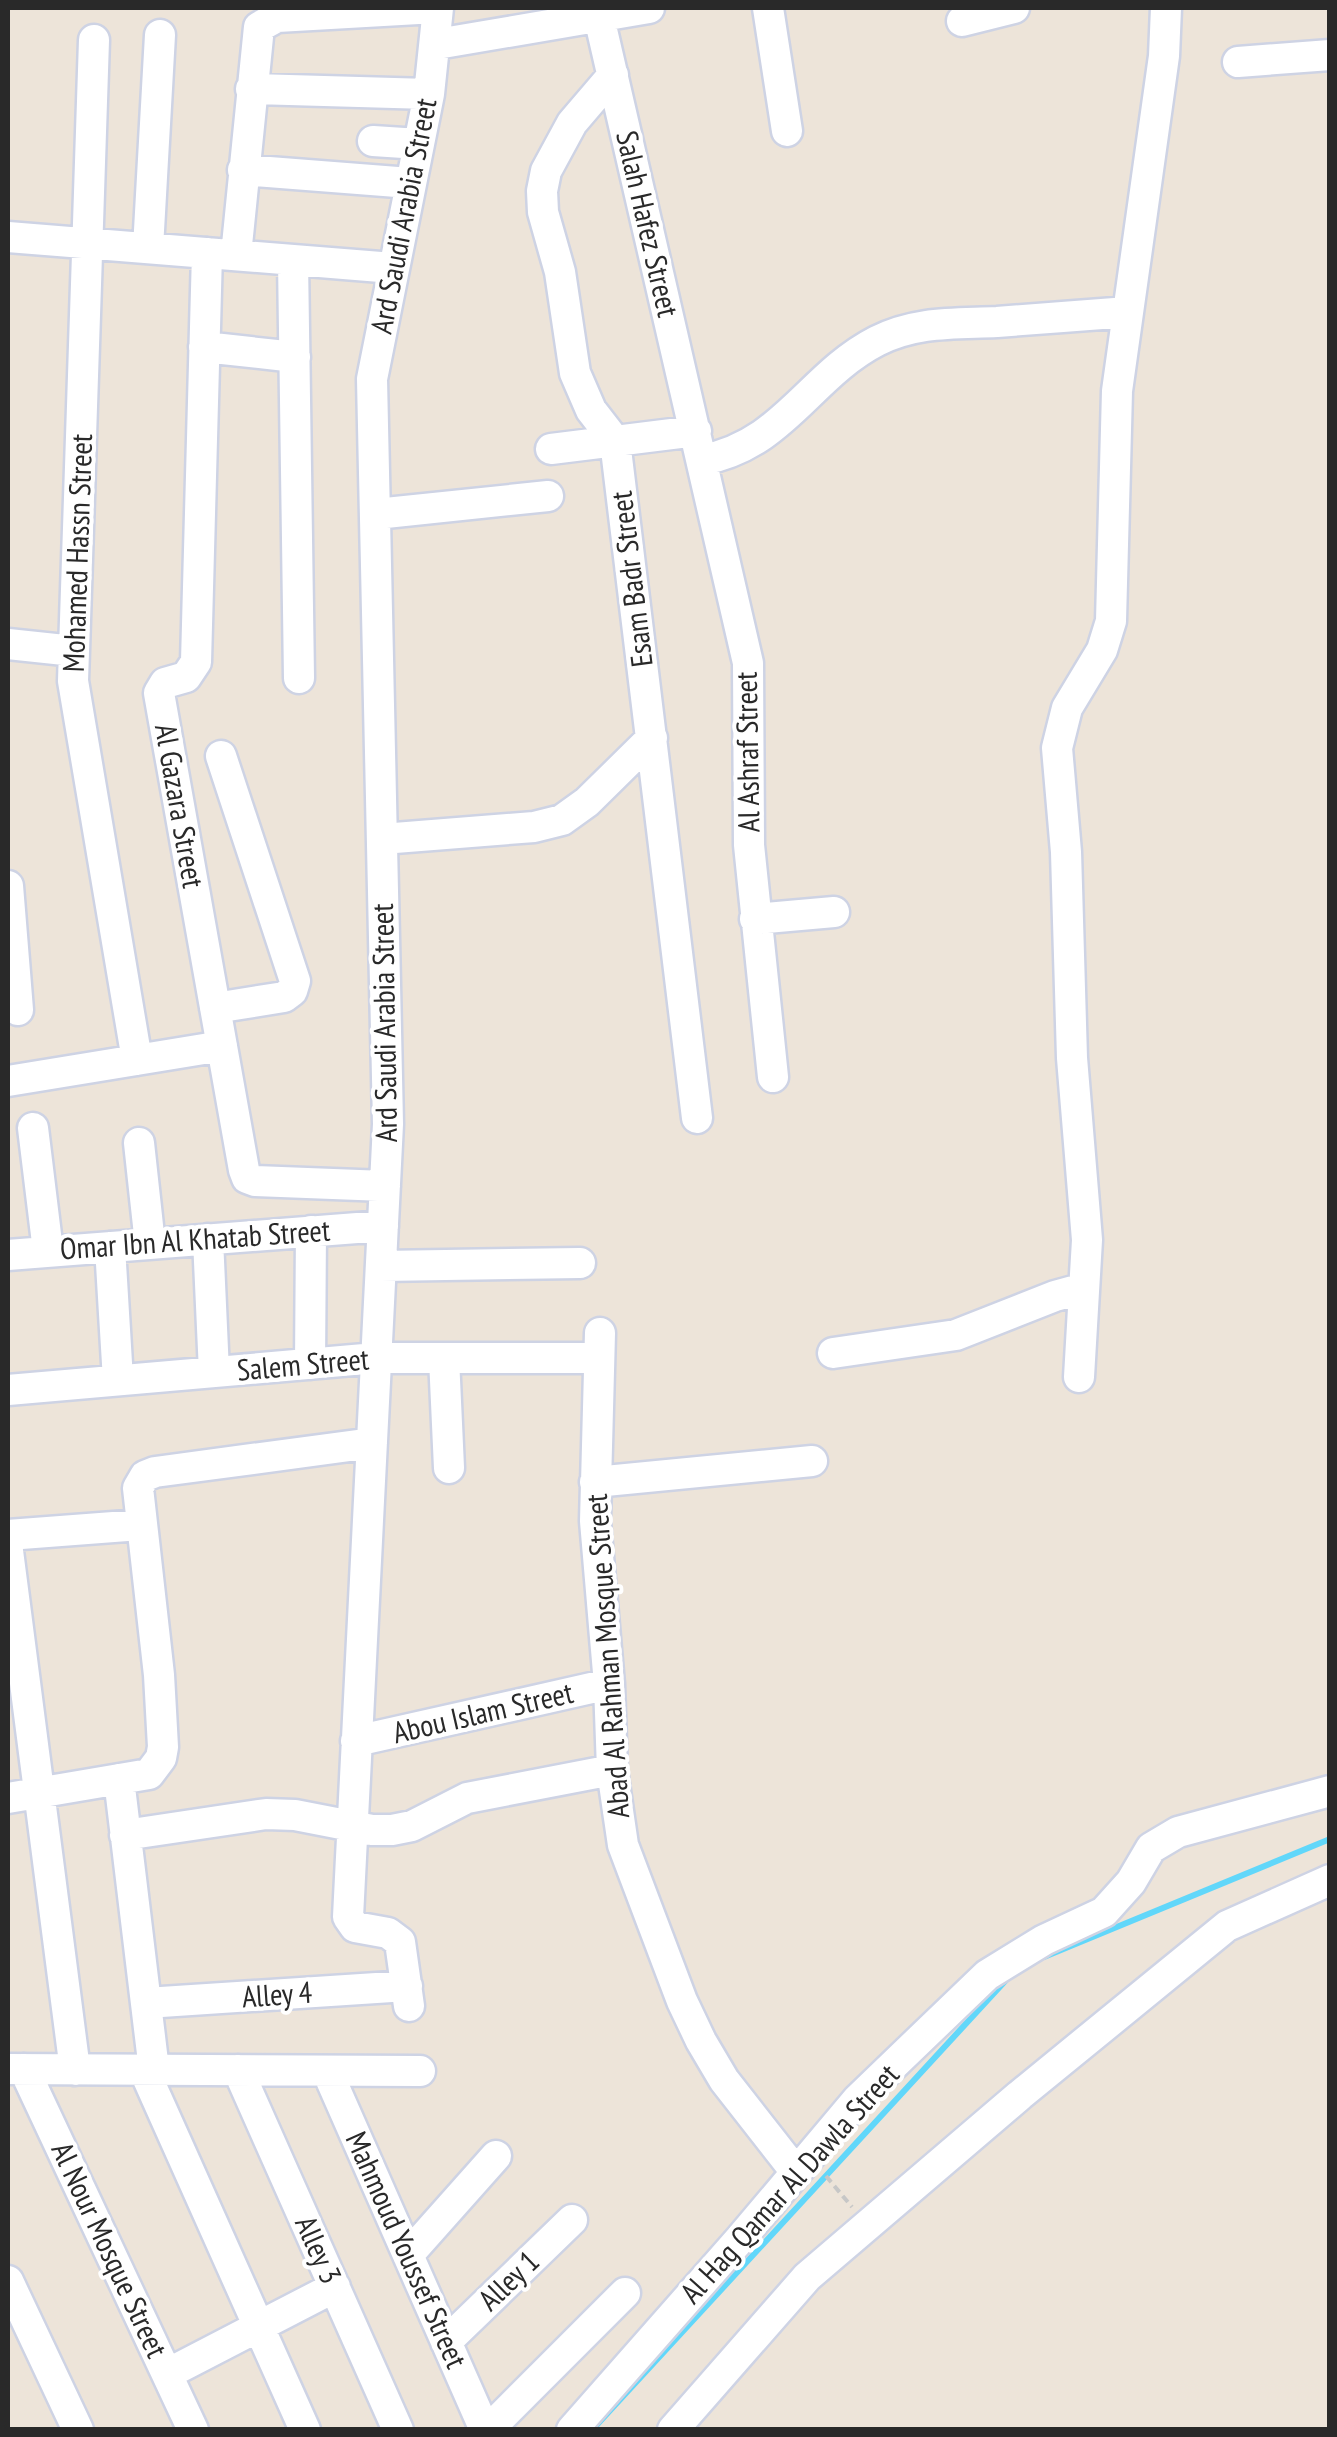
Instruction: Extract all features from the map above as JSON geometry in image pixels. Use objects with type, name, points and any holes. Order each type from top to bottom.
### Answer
[{"type":"street","name":"Ard Saudi Arabia Street","points":[[408,1996],[400,1942],[388,1934],[359,1929],[349,1921],[388,1124],[372,379],[429,94],[437,8]]},
{"type":"street","name":"Al Gazara Street","points":[[385,1186],[258,1182],[247,1178],[158,693],[165,683],[186,678],[196,662],[204,347],[221,254],[244,170],[256,34],[270,18],[437,8]]},
{"type":"street","points":[[436,44],[649,8]]},
{"type":"street","points":[[768,8],[787,131]]},
{"type":"street","points":[[962,23],[1014,8]]},
{"type":"street","points":[[1079,1377],[1086,1240],[1072,1058],[1066,852],[1057,748],[1067,708],[1102,650],[1111,622],[1118,391],[1164,56],[1166,8]]},
{"type":"street","name":"Salah Hafez Street","points":[[599,17],[699,445]]},
{"type":"street","points":[[148,248],[160,35]]},
{"type":"street","name":"Mohamed Hassn Street","points":[[94,40],[73,682],[137,1060]]},
{"type":"street","points":[[1238,62],[1330,55]]},
{"type":"street","name":"Esam Badr Street","points":[[612,75],[572,123],[546,170],[543,212],[560,272],[575,373],[590,410],[615,441],[697,1118]]},
{"type":"street","points":[[251,89],[429,94]]},
{"type":"street","points":[[374,142],[419,144]]},
{"type":"street","points":[[244,170],[410,184]]},
{"type":"street","points":[[8,236],[393,268]]},
{"type":"street","points":[[293,260],[299,678]]},
{"type":"street","points":[[551,449],[615,441],[744,448],[762,437],[843,364],[876,341],[910,328],[940,322],[1128,312]]},
{"type":"street","points":[[204,347],[295,357]]},
{"type":"street","name":"Al Ashraf Street","points":[[699,445],[748,662],[747,807],[773,1077]]},
{"type":"street","points":[[376,514],[548,496]]},
{"type":"street","points":[[8,644],[74,651]]},
{"type":"street","points":[[382,840],[534,827],[562,820],[587,802],[652,738]]},
{"type":"street","points":[[215,1008],[284,997],[292,991],[294,982],[221,756]]},
{"type":"street","points":[[8,886],[11,976],[18,1010]]},
{"type":"street","points":[[755,920],[834,912]]},
{"type":"street","points":[[8,1081],[222,1046]]},
{"type":"street","points":[[32,1128],[48,1251]]},
{"type":"street","points":[[139,1143],[150,1244]]},
{"type":"street","name":"Omar Ibn Al Khatab Street","points":[[8,1254],[383,1226]]},
{"type":"street","points":[[310,1364],[311,1231]]},
{"type":"street","points":[[208,1239],[214,1372]]},
{"type":"street","points":[[110,1247],[118,1380]]},
{"type":"street","points":[[381,1266],[580,1263]]},
{"type":"street","points":[[834,1353],[956,1335],[1084,1288]]},
{"type":"street","name":"Salem Street","points":[[8,1390],[376,1358],[444,1358],[600,1346]]},
{"type":"street","name":"Abad Al Rahman Mosque Street","points":[[600,1346],[595,1482],[597,1560],[610,1684],[612,1770],[623,1845],[682,2001],[724,2080],[809,2172]]},
{"type":"street","points":[[444,1358],[448,1468]]},
{"type":"street","points":[[8,1798],[149,1774],[161,1758],[159,1675],[140,1525],[140,1482],[154,1472],[372,1443]]},
{"type":"street","points":[[595,1482],[812,1461]]},
{"type":"street","points":[[8,1535],[140,1525]]},
{"type":"street","points":[[8,1551],[75,2070]]},
{"type":"street","name":"Abou Islam Street","points":[[356,1741],[610,1684]]},
{"type":"street","points":[[125,1835],[266,1814],[392,1830],[412,1826],[467,1798],[612,1770]]},
{"type":"street","points":[[118,1780],[146,2003],[149,2070],[305,2430]]},
{"type":"street","name":"Al Hag Qamar Al Dawla Street","points":[[572,2430],[809,2172],[858,2099],[988,1975],[1044,1940],[1104,1912],[1131,1882],[1152,1848],[1178,1832],[1330,1791]]},
{"type":"street","points":[[674,2430],[807,2277],[1020,2094],[1228,1926],[1330,1880]]},
{"type":"street","name":"Alley 4","points":[[146,2003],[408,1996]]},
{"type":"street","points":[[16,2070],[420,2071]]},
{"type":"street","name":"Al Nour Mosque Street","points":[[16,2070],[193,2430]]},
{"type":"street","name":"Alley 3","points":[[238,2070],[398,2430]]},
{"type":"street","name":"Mahmoud Youssef Street","points":[[326,2070],[486,2430]]},
{"type":"street","points":[[408,2255],[496,2156]]},
{"type":"street","name":"Alley 1","points":[[446,2342],[572,2220]]},
{"type":"street","points":[[8,2281],[78,2430]]},
{"type":"street","points":[[167,2374],[335,2288]]},
{"type":"street","points":[[486,2430],[625,2292]]},
{"type":"path","points":[[809,2172],[839,2190]]},
{"type":"waterway","points":[[1044,1957],[1330,1839]]},
{"type":"waterway","points":[[593,2429],[1008,1978]]}]
